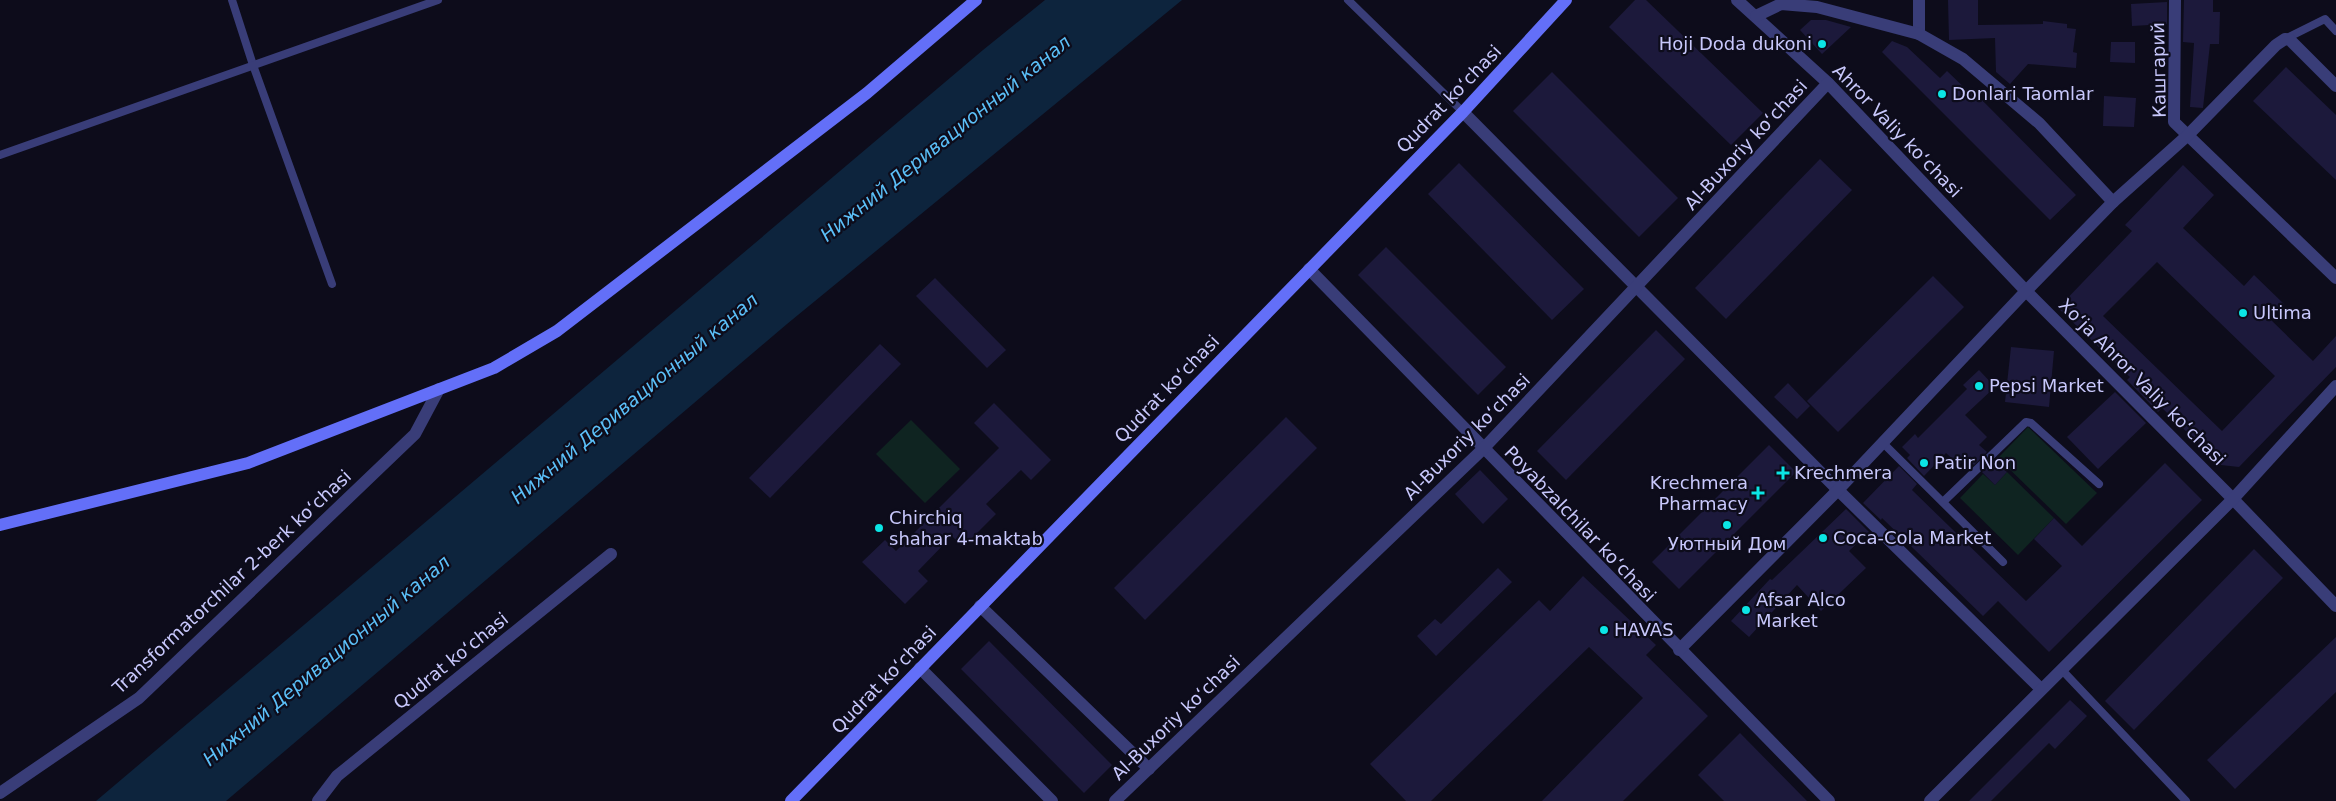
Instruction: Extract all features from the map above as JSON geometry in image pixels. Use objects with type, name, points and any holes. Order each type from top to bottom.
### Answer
[{"type":"street","points":[[0,526],[248,463],[494,368],[557,331],[867,94],[976,0]]},
{"type":"street","name":"Qudrat ko‘chasi","points":[[791,801],[1462,112],[1566,0]]},
{"type":"street","name":"Ahror Valiy koʻchasi","points":[[1738,0],[1828,83],[2026,291]]},
{"type":"street","points":[[1919,0],[1919,34]]},
{"type":"street","name":"Кашгарий","points":[[2175,0],[2174,122],[2336,278]]},
{"type":"street","points":[[1756,16],[1780,4],[1817,7],[1919,34],[1964,59],[2039,123],[2114,202]]},
{"type":"street","points":[[1679,650],[1838,490],[2026,291],[2114,202],[2188,135],[2276,45],[2285,39],[2294,44],[2336,86]]},
{"type":"street","name":"Al-Buxoriy ko‘chasi","points":[[1115,801],[1482,449],[1828,83]]},
{"type":"street","points":[[1462,112],[1838,490],[2041,689]]},
{"type":"street","name":"Poyabzalchilar ko‘chasi","points":[[1309,269],[1482,449],[1829,801]]},
{"type":"street","name":"Xo‘ja Ahror Valiy ko‘chasi","points":[[2026,291],[2233,499],[2336,606]]},
{"type":"street","points":[[1930,801],[2233,499],[2336,386]]},
{"type":"street","name":"Transformatorchilar 2-berk ko‘chasi","points":[[0,793],[139,698],[415,434],[439,390]]},
{"type":"street","name":"Qudrat ko‘chasi","points":[[318,801],[337,776],[611,554]]},
{"type":"street","points":[[980,606],[1149,769]]},
{"type":"street","points":[[920,668],[1052,801]]},
{"type":"lane","points":[[232,0],[253,65],[332,284]]},
{"type":"lane","points":[[0,154],[438,0]]},
{"type":"lane","points":[[1348,0],[1462,112]]},
{"type":"lane","points":[[2285,39],[2325,18],[2336,31]]},
{"type":"lane","points":[[1943,502],[2026,422],[2030,423],[2099,484]]},
{"type":"lane","points":[[1883,443],[2003,562]]},
{"type":"lane","points":[[2061,669],[2186,801]]},
{"type":"green space","points":[[911,420],[960,469],[925,503],[876,454]]},
{"type":"green space","points":[[2028,427],[2097,493],[2066,524],[1998,458]]},
{"type":"green space","points":[[2007,472],[2054,518],[2018,555],[1960,498],[1983,474],[1995,485]]},
{"type":"water","name":"Нижний Деривационный канал","points":[[1045,0],[1182,0],[787,324],[226,801],[96,801],[983,50]]},
{"type":"building","points":[[1635,0],[1646,0],[1763,113],[1731,145],[1609,27]]},
{"type":"building","points":[[1948,0],[1978,0],[1978,25],[2043,24],[2043,21],[2067,24],[2067,28],[2076,29],[2073,52],[2077,53],[2076,68],[2028,64],[2010,84],[1996,72],[1995,38],[1949,40]]},
{"type":"building","points":[[2184,0],[2213,0],[2213,12],[2220,12],[2219,44],[2210,44],[2203,108],[2190,107],[2194,43],[2183,42]]},
{"type":"building","points":[[2167,2],[2167,24],[2132,26],[2131,4]]},
{"type":"building","points":[[1811,20],[1826,20],[1851,27],[1822,54],[1800,30]]},
{"type":"building","points":[[1892,41],[1907,47],[1940,78],[1947,71],[1970,93],[1973,91],[2076,195],[2050,220],[1882,52]]},
{"type":"building","points":[[2111,42],[2135,42],[2135,63],[2110,62]]},
{"type":"building","points":[[2286,67],[2336,115],[2336,180],[2253,101]]},
{"type":"building","points":[[1552,72],[1678,198],[1639,237],[1513,111]]},
{"type":"building","points":[[2104,96],[2136,98],[2134,127],[2103,126]]},
{"type":"building","points":[[1820,159],[1852,190],[1726,319],[1695,288]]},
{"type":"building","points":[[1459,163],[1584,289],[1552,320],[1428,194]]},
{"type":"building","name":"Ultima","points":[[2183,165],[2214,195],[2183,228],[2244,286],[2254,275],[2284,304],[2270,319],[2313,361],[2336,336],[2336,367],[2239,467],[2221,465],[2162,408],[2158,412],[2127,380],[2130,377],[2058,308],[2132,231],[2125,225]],"holes":[[[2157,262],[2275,376],[2222,431],[2103,316]]]},
{"type":"building","points":[[1386,247],[1506,367],[1478,395],[1358,275]]},
{"type":"building","points":[[1933,276],[1964,307],[1838,432],[1807,401]]},
{"type":"building","points":[[935,278],[1006,350],[987,368],[916,296]]},
{"type":"building","points":[[1656,330],[1685,359],[1566,480],[1537,451]]},
{"type":"building","points":[[880,344],[901,364],[770,498],[749,478]]},
{"type":"building","points":[[2011,347],[2054,351],[2049,407],[2005,402]]},
{"type":"building","points":[[1979,370],[1995,387],[1965,415],[1987,437],[1979,445],[1987,452],[1974,465],[1966,458],[1959,465],[1946,453],[1924,476],[1907,458],[1910,455],[1902,447],[1915,434],[1918,438],[1967,389],[1963,385]]},
{"type":"building","points":[[1788,383],[1810,406],[1797,419],[1774,397]]},
{"type":"building","points":[[2115,392],[2146,423],[2098,469],[2067,437]]},
{"type":"building","points":[[994,403],[1051,460],[1031,480],[1021,470],[986,504],[996,514],[963,547],[952,536],[918,571],[928,581],[905,604],[862,562],[885,540],[896,551],[999,448],[974,423]]},
{"type":"building","points":[[1286,417],[1317,448],[1145,620],[1114,588]]},
{"type":"building","points":[[1769,445],[1796,472],[1679,589],[1652,562]]},
{"type":"building","points":[[1995,460],[2007,472],[1995,485],[1982,472]]},
{"type":"building","points":[[2165,463],[2202,500],[2049,652],[1998,601],[1983,616],[1882,518],[1881,520],[1863,503],[1899,466],[1917,484],[1912,490],[2026,601],[2062,566],[2034,539],[2054,518],[2082,546]]},
{"type":"building","points":[[1480,470],[1508,499],[1483,524],[1455,494]]},
{"type":"building","points":[[1846,509],[1869,532],[1849,551],[1866,568],[1821,611],[1797,585],[1749,637],[1731,621],[1770,579],[1772,580]]},
{"type":"building","points":[[2254,549],[2283,578],[2134,730],[2105,701]]},
{"type":"building","points":[[1498,568],[1512,582],[1436,656],[1417,636],[1435,619],[1441,624]]},
{"type":"building","points":[[1583,576],[1656,645],[1646,655],[1708,716],[1623,801],[1542,801],[1643,698],[1589,647],[1431,801],[1406,801],[1370,764],[1539,600],[1550,611]]},
{"type":"building","points":[[2336,637],[2336,692],[2235,789],[2207,760]]},
{"type":"building","points":[[989,641],[1112,765],[1084,793],[961,669]]},
{"type":"building","points":[[2070,700],[2087,716],[2055,749],[2049,743],[1991,801],[1969,801]]},
{"type":"building","points":[[1740,733],[1807,801],[1724,801],[1698,775]]},
{"type":"place","name":"Hoji Doda dukoni","points":[[1822,44]]},
{"type":"place","name":"Donlari Taomlar","points":[[1942,94]]},
{"type":"place","name":"Ultima","points":[[2243,313]]},
{"type":"place","name":"Pepsi Market","points":[[1979,386]]},
{"type":"place","name":"Patir Non","points":[[1924,463]]},
{"type":"place","name":"Krechmera","points":[[1783,473]]},
{"type":"place","name":"Krechmera Pharmacy","points":[[1758,493]]},
{"type":"place","name":"Уютный Дом","points":[[1727,525]]},
{"type":"place","name":"Chirchiq shahar 4-maktab","points":[[879,528]]},
{"type":"place","name":"Coca-Cola Market","points":[[1823,538]]},
{"type":"place","name":"Afsar Alco Market","points":[[1746,610]]},
{"type":"place","name":"HAVAS","points":[[1604,630]]}]
